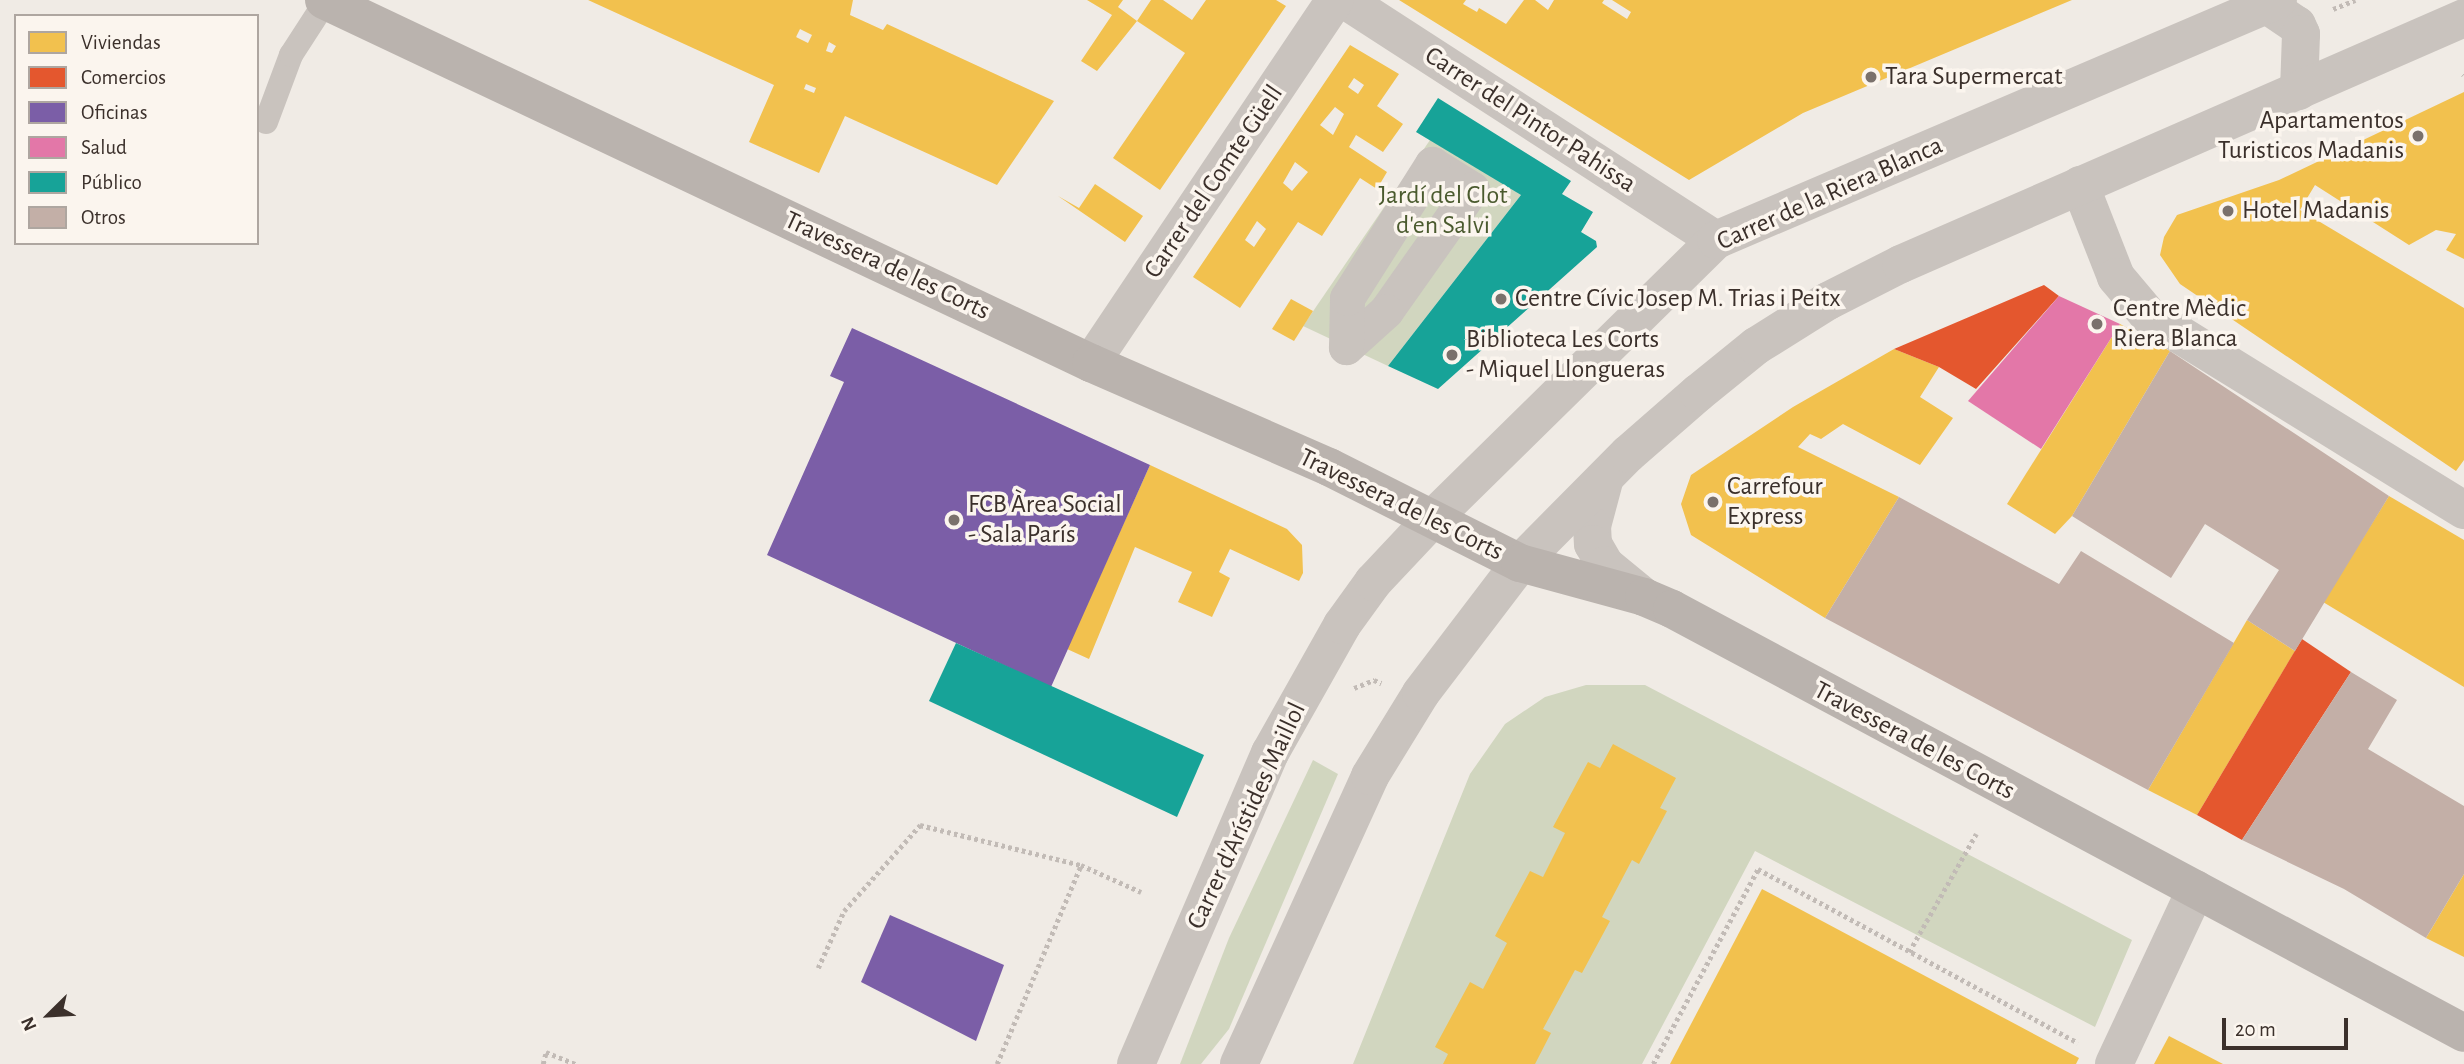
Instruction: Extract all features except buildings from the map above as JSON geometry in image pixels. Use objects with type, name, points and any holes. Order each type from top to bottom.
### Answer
[{"type":"main road","name":"Travessera de les Corts","points":[[325,0],[1091,363],[1434,517],[1520,563],[1644,597],[2464,1033]]},
{"type":"street","name":"Carrer del Comte Güell","points":[[1091,363],[1335,0]]},
{"type":"street","name":"Carrer del Pintor Pahissa","points":[[1345,0],[1716,240]]},
{"type":"street","name":"Carrer de la Riera Blanca","points":[[1434,517],[1716,240],[2281,10]]},
{"type":"street","points":[[2281,10],[2301,34],[2300,91]]},
{"type":"street","points":[[1239,1064],[1370,776],[1433,675],[1520,563],[1604,479],[1756,346],[1828,301],[2080,185],[2460,25]]},
{"type":"street","points":[[1432,164],[1472,189],[1387,312],[1346,347],[1348,298],[1432,164]]},
{"type":"street","points":[[2080,185],[2116,277],[2148,315],[2464,510]]},
{"type":"street","points":[[1604,479],[1591,530],[1592,544],[1605,565],[1644,597]]},
{"type":"street","name":"Carrer d'Arístides Maillol","points":[[1136,1064],[1270,753],[1342,625],[1373,582],[1434,517]]},
{"type":"street","points":[[2114,1064],[2196,889]]},
{"type":"lane","points":[[266,122],[291,55],[325,0]]},
{"type":"path","points":[[2281,10],[2355,0]]},
{"type":"path","points":[[818,968],[844,911],[920,825],[1081,865],[1141,892]]},
{"type":"path","points":[[1909,952],[1976,834]]},
{"type":"path","points":[[997,1064],[1081,865]]},
{"type":"path","points":[[1653,1064],[1758,869],[2081,1045]]},
{"type":"path","points":[[543,1064],[546,1052],[576,1064]]},
{"type":"green space","name":"Jardí del Clot d'en Salvi","points":[[1430,140],[1521,195],[1388,366],[1303,326]]},
{"type":"green space","points":[[1586,685],[1645,685],[2132,940],[2095,1027],[1755,851],[1642,1064],[1353,1064],[1470,774],[1505,724],[1545,697]]},
{"type":"green space","points":[[1313,760],[1338,774],[1229,1029],[1201,1064],[1180,1064],[1229,938]]},
{"type":"place","name":"Tara Supermercat","points":[[1871,77]]},
{"type":"place","name":"Apartamentos Turisticos Madanis","points":[[2418,136]]},
{"type":"place","name":"Hotel Madanis","points":[[2228,211]]},
{"type":"place","name":"Centre Cívic Josep M. Trias i Peitx","points":[[1501,299]]},
{"type":"place","name":"Centre Mèdic Riera Blanca","points":[[2097,324]]},
{"type":"place","name":"Biblioteca Les Corts - Miquel Llongueras","points":[[1452,355]]},
{"type":"place","name":"Carrefour Express","points":[[1713,502]]},
{"type":"place","name":"FCB Àrea Social - Sala París","points":[[954,520]]}]
